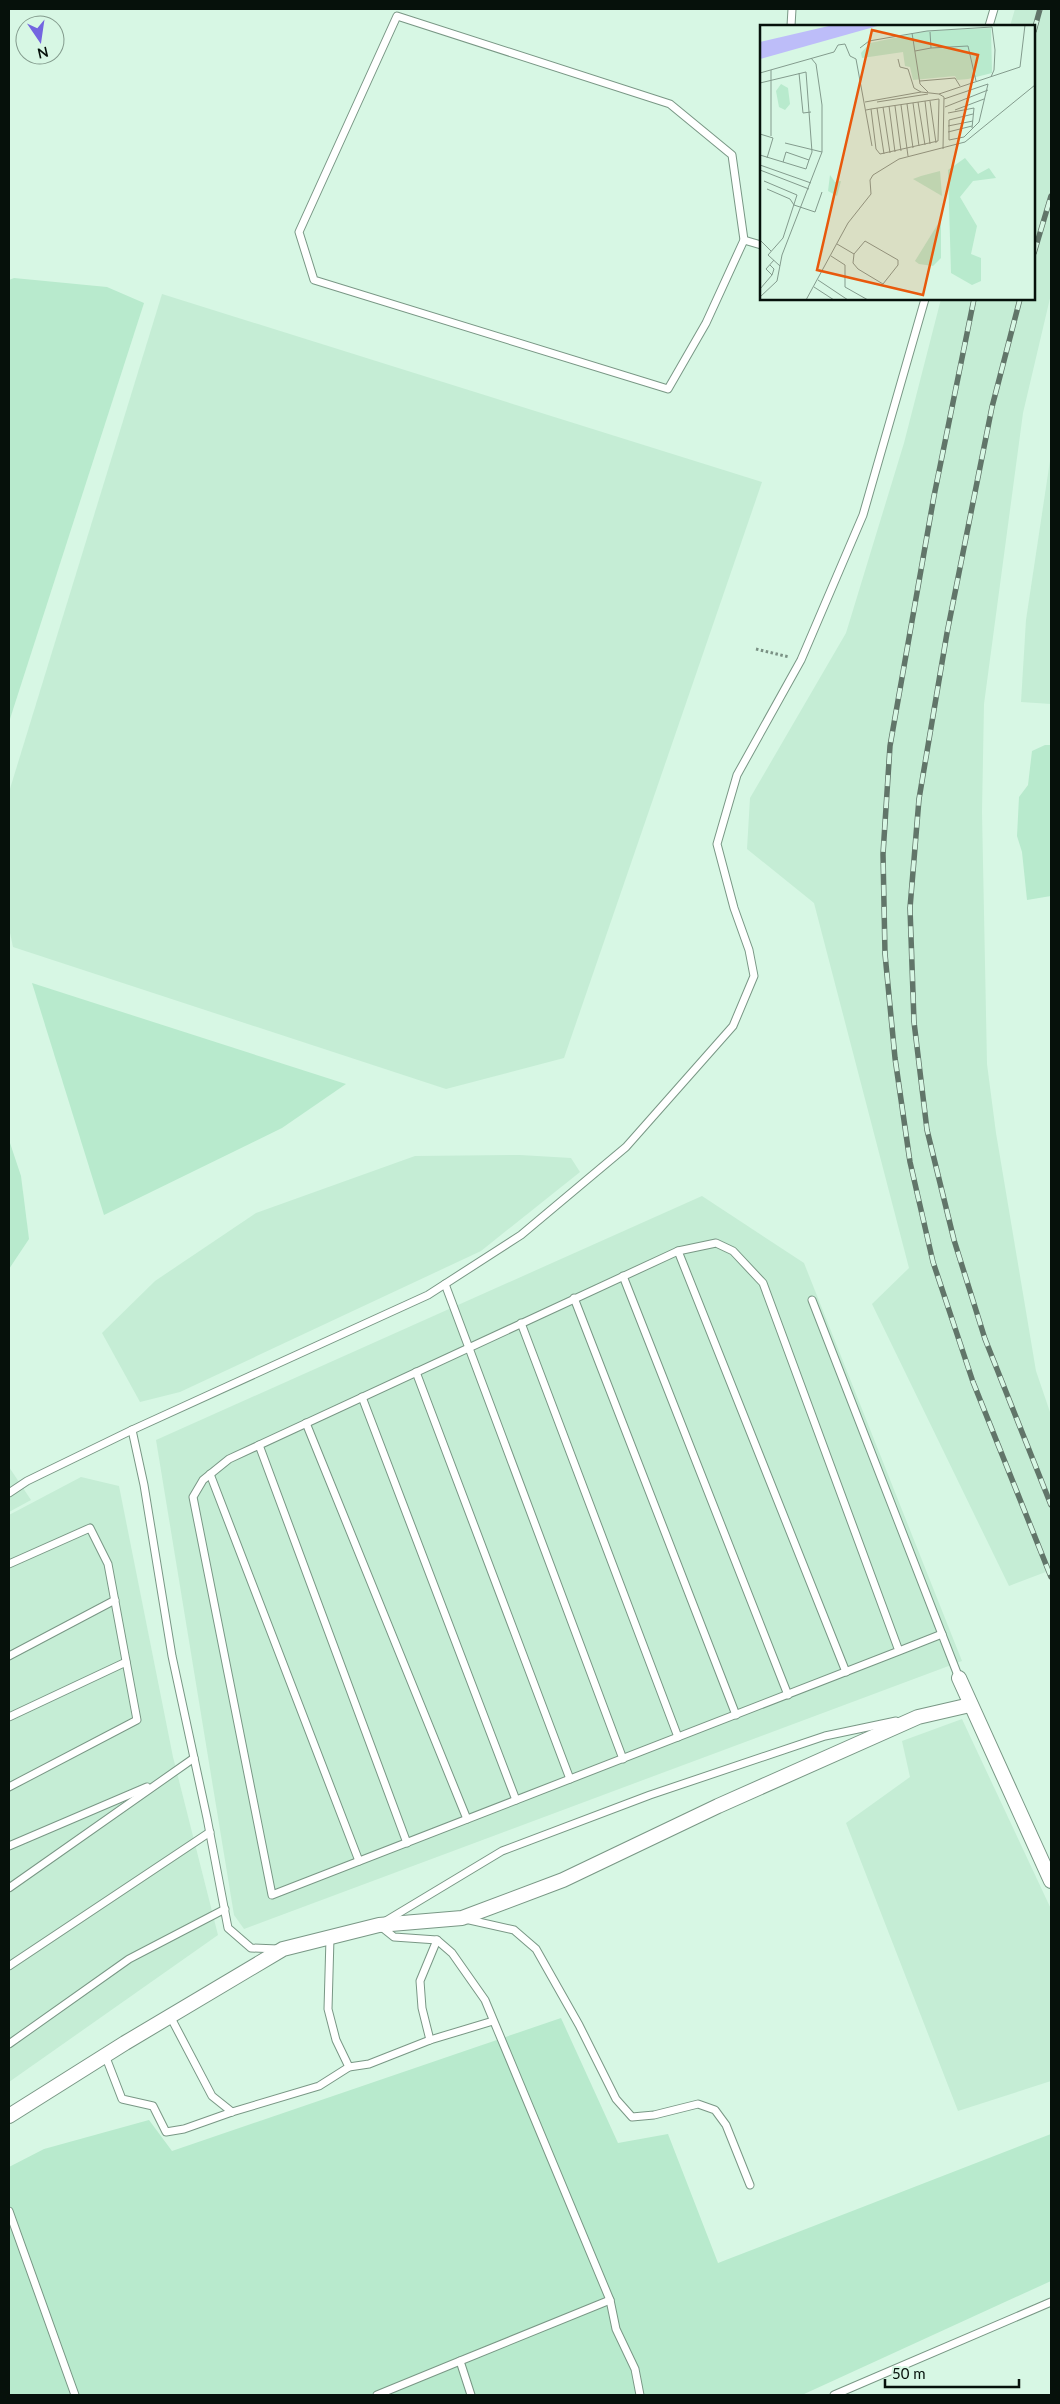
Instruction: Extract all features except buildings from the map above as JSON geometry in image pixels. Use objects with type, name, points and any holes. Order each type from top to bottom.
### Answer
[{"type":"street","points":[[959,1678],[1051,1881]]},
{"type":"street","points":[[9,2116],[105,2055],[283,1949],[379,1925],[462,1918],[563,1880],[718,1806],[918,1717],[970,1705]]},
{"type":"lane","points":[[791,25],[792,9]]},
{"type":"lane","points":[[989,25],[994,9]]},
{"type":"lane","points":[[397,16],[670,104],[732,154],[744,240],[706,323],[668,388],[314,280],[300,232],[397,16]]},
{"type":"lane","points":[[744,240],[760,245]]},
{"type":"lane","points":[[9,1493],[27,1481],[132,1430],[428,1295],[521,1235],[626,1147],[733,1026],[754,976],[749,950],[734,908],[717,844],[737,775],[801,660],[864,515],[925,300]]},
{"type":"lane","points":[[899,1652],[763,1283],[733,1251],[716,1243],[678,1251],[229,1459],[202,1480],[193,1497],[272,1895],[899,1652],[942,1634]]},
{"type":"lane","points":[[678,1251],[846,1672]]},
{"type":"lane","points":[[624,1276],[788,1694]]},
{"type":"lane","points":[[445,1284],[623,1759]]},
{"type":"lane","points":[[574,1298],[736,1715]]},
{"type":"lane","points":[[812,1300],[959,1678]]},
{"type":"lane","points":[[521,1323],[678,1737]]},
{"type":"lane","points":[[416,1372],[570,1779]]},
{"type":"lane","points":[[362,1398],[516,1800]]},
{"type":"lane","points":[[306,1423],[467,1819]]},
{"type":"lane","points":[[132,1430],[144,1485],[172,1656],[210,1832],[228,1928],[251,1948],[283,1949]]},
{"type":"lane","points":[[259,1445],[407,1843]]},
{"type":"lane","points":[[210,1474],[359,1861]]},
{"type":"lane","points":[[9,1564],[90,1528],[108,1564],[137,1720],[9,1787]]},
{"type":"lane","points":[[9,1656],[115,1600]]},
{"type":"lane","points":[[9,1717],[126,1662]]},
{"type":"lane","points":[[640,2395],[634,2369],[616,2329],[610,2300],[485,2000],[452,1953],[437,1940],[394,1938],[379,1925],[502,1852],[650,1795],[825,1736],[918,1717]]},
{"type":"lane","points":[[9,1888],[194,1758]]},
{"type":"lane","points":[[9,1846],[161,1781]]},
{"type":"lane","points":[[9,1966],[210,1832]]},
{"type":"lane","points":[[9,2044],[129,1959],[225,1909]]},
{"type":"lane","points":[[462,1918],[514,1930],[536,1949],[579,2025],[616,2099],[632,2117],[654,2115],[698,2104],[715,2110],[726,2125],[750,2185]]},
{"type":"lane","points":[[330,1938],[328,2009],[336,2040],[349,2067]]},
{"type":"lane","points":[[430,2040],[422,2008],[420,1981],[437,1940]]},
{"type":"lane","points":[[170,2016],[212,2096],[232,2112]]},
{"type":"lane","points":[[105,2055],[122,2099],[153,2106],[166,2132],[184,2129],[232,2112],[319,2086],[349,2067],[368,2064],[430,2040],[494,2021]]},
{"type":"lane","points":[[9,2211],[75,2395]]},
{"type":"lane","points":[[377,2395],[610,2300]]},
{"type":"lane","points":[[834,2395],[1051,2302]]},
{"type":"lane","points":[[460,2360],[472,2395]]},
{"type":"path","points":[[756,649],[801,660]]},
{"type":"shaded area","points":[[1015,9],[1051,9],[1051,294],[1023,413],[984,704],[982,812],[987,1064],[996,1133],[1036,1371],[1051,1415],[1051,1570],[1009,1586],[872,1304],[909,1268],[814,903],[747,849],[750,798],[846,633],[904,443],[941,300],[1035,300],[1035,25],[1010,25]]},
{"type":"shaded area","points":[[14,278],[107,287],[144,303],[9,722],[9,280]]},
{"type":"shaded area","points":[[162,294],[762,482],[564,1058],[446,1089],[13,947],[9,928],[9,792]]},
{"type":"shaded area","points":[[1051,454],[1051,704],[1021,702],[1026,620]]},
{"type":"shaded area","points":[[1045,745],[1051,745],[1051,896],[1027,900],[1022,852],[1017,836],[1019,797],[1028,785],[1032,751]]},
{"type":"shaded area","points":[[32,983],[346,1084],[282,1128],[104,1215]]},
{"type":"shaded area","points":[[9,1140],[21,1176],[29,1239],[9,1269]]},
{"type":"shaded area","points":[[520,1155],[571,1158],[580,1172],[481,1251],[180,1392],[140,1402],[102,1333],[155,1281],[256,1213],[415,1156]]},
{"type":"shaded area","points":[[702,1196],[804,1263],[962,1661],[244,1929],[234,1915],[156,1440]]},
{"type":"shaded area","points":[[9,1467],[31,1500],[9,1512]]},
{"type":"shaded area","points":[[81,1477],[119,1486],[173,1757],[218,1935],[9,2082],[9,1515]]},
{"type":"shaded area","points":[[962,1719],[1051,1909],[1051,2081],[958,2111],[846,1823],[910,1777],[902,1741]]},
{"type":"shaded area","points":[[561,2018],[618,2143],[668,2134],[718,2263],[1051,2134],[1051,2281],[802,2395],[9,2395],[9,2167],[44,2149],[149,2120],[172,2151]]},
{"type":"railway","points":[[1035,27],[1040,9]]},
{"type":"railway","points":[[1035,250],[1051,196]]},
{"type":"railway","points":[[974,300],[934,496],[890,746],[883,854],[885,954],[895,1058],[910,1162],[933,1262],[973,1382],[1051,1577]]},
{"type":"railway","points":[[1020,300],[992,407],[947,633],[919,799],[910,908],[914,1022],[927,1130],[954,1240],[985,1339],[1051,1505]]}]
